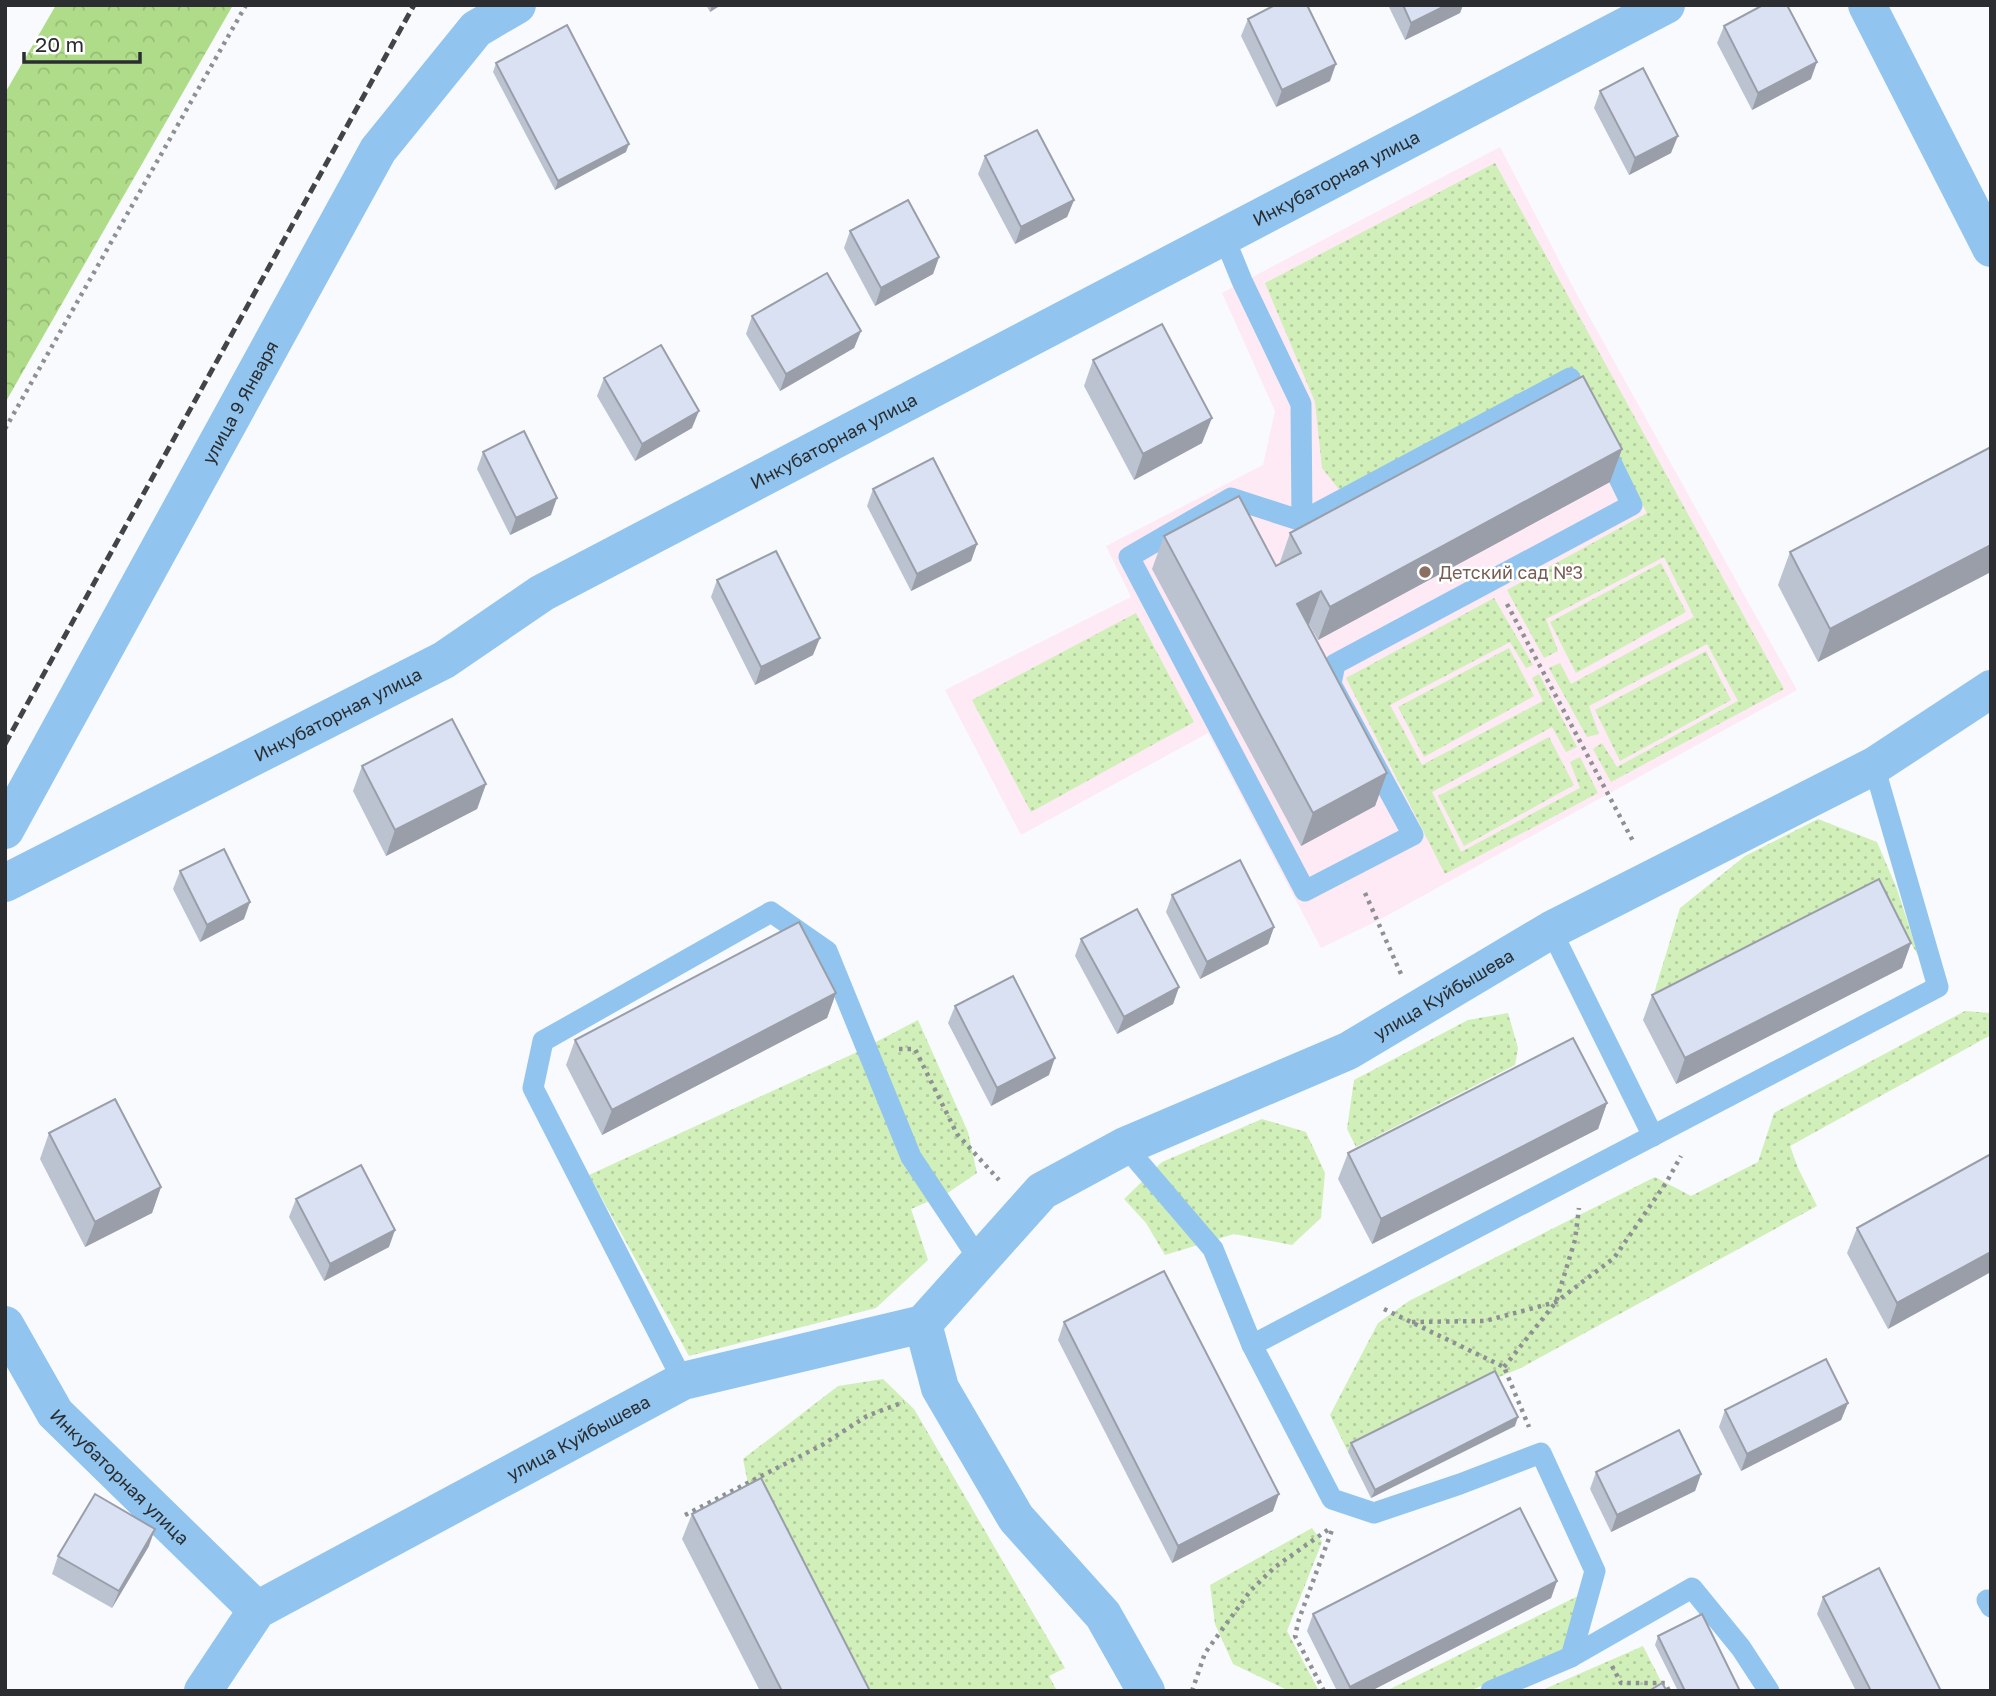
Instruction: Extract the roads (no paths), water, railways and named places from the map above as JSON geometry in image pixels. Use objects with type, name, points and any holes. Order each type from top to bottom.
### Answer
[{"type":"street","name":"улица 9 Января","points":[[5,830],[378,150],[476,29],[517,5]]},
{"type":"street","name":"Инкубаторная улица","points":[[5,883],[444,660],[542,593],[1666,5]]},
{"type":"street","points":[[1867,5],[1991,248]]},
{"type":"street","name":"улица Куйбышева","points":[[257,1611],[683,1381],[923,1324],[1042,1191],[1125,1146],[1348,1051],[1551,930],[1874,766],[1991,689]]},
{"type":"street","points":[[923,1324],[940,1388],[1016,1518],[1103,1615],[1146,1691]]},
{"type":"street","name":"Инкубаторная улица","points":[[5,1325],[55,1413],[257,1611]]},
{"type":"street","points":[[203,1691],[257,1611]]},
{"type":"lane","points":[[1224,237],[1301,404],[1302,521]]},
{"type":"lane","points":[[1570,378],[1632,505],[1335,664],[1331,684],[1413,835],[1305,891],[1129,557],[1231,498],[1302,521],[1570,378]]},
{"type":"lane","points":[[1252,1345],[1938,987],[1874,766]]},
{"type":"lane","points":[[683,1381],[533,1088],[543,1041],[771,912],[827,951],[911,1157],[980,1261]]},
{"type":"lane","points":[[1551,930],[1653,1136]]},
{"type":"lane","points":[[1125,1146],[1213,1250],[1252,1345],[1332,1499],[1374,1513],[1541,1453],[1595,1571],[1571,1657]]},
{"type":"lane","points":[[1491,1691],[1571,1657],[1692,1588],[1741,1648],[1769,1691]]},
{"type":"railway","points":[[5,744],[414,5]]},
{"type":"place","name":"Детский сад №3","points":[[1425,572]]}]
